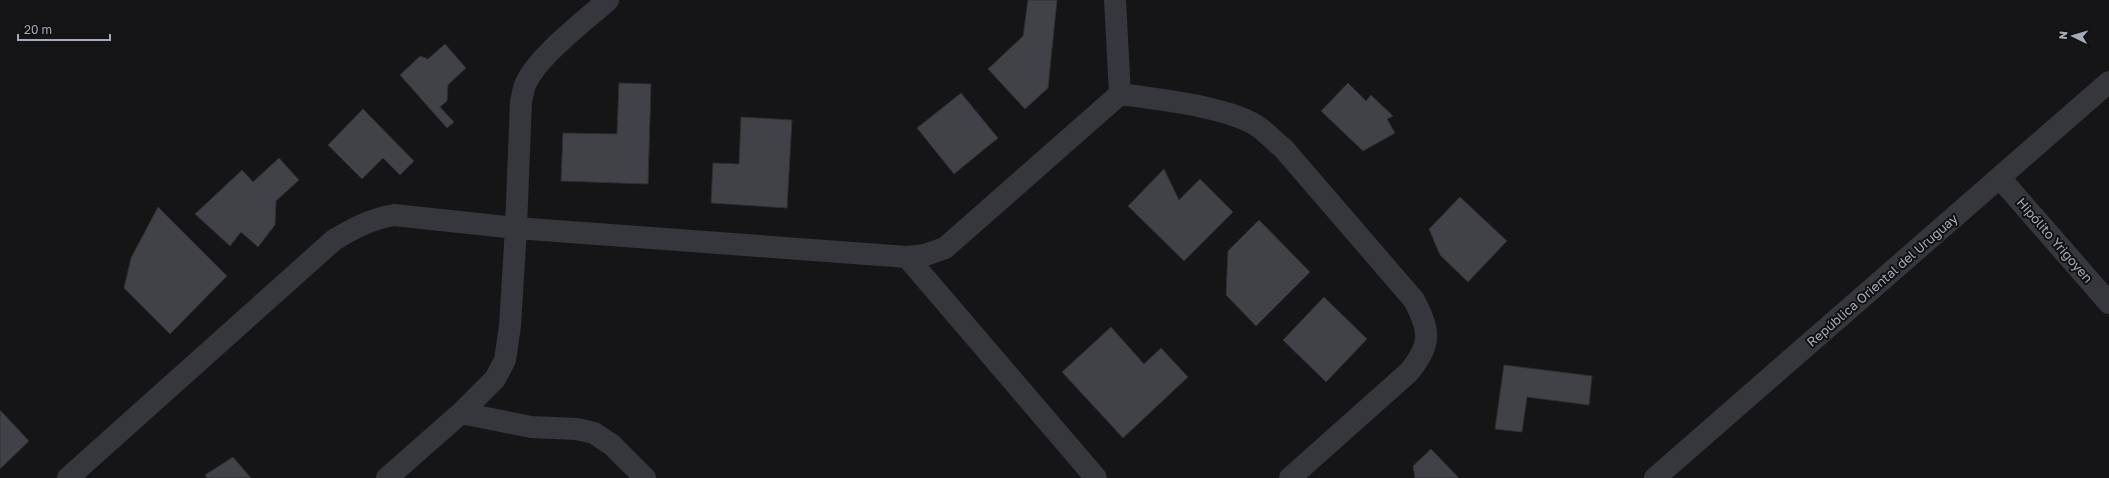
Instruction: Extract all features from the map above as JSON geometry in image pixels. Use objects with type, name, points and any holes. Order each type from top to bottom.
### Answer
[{"type":"street","points":[[387,478],[461,413],[495,379],[505,360],[510,326],[516,228],[521,101],[526,82],[558,44],[608,0]]},
{"type":"street","points":[[1115,0],[1120,94]]},
{"type":"street","name":"República Oriental del Uruguay","points":[[1655,478],[2109,82]]},
{"type":"street","points":[[68,478],[334,240],[375,218],[394,215],[516,228],[907,257],[925,255],[945,248],[1120,94]]},
{"type":"street","points":[[1120,94],[1200,108],[1237,117],[1259,127],[1283,148],[1414,300],[1425,321],[1426,339],[1422,356],[1409,372],[1290,478]]},
{"type":"street","name":"Hipólito Yrigoyen","points":[[2000,178],[2109,303]]},
{"type":"street","points":[[907,257],[1096,478]]},
{"type":"street","points":[[461,413],[531,427],[577,429],[594,433],[612,445],[645,478]]},
{"type":"building","points":[[1028,0],[1057,0],[1048,88],[1025,109],[988,69],[1023,36]]},
{"type":"building","points":[[445,44],[466,68],[448,85],[447,101],[440,107],[454,122],[447,128],[400,75],[420,56],[428,59]]},
{"type":"building","points":[[619,83],[651,84],[648,184],[561,181],[563,133],[617,134]]},
{"type":"building","points":[[1348,83],[1366,101],[1371,95],[1393,116],[1387,119],[1395,133],[1363,151],[1321,111]]},
{"type":"building","points":[[961,93],[998,138],[954,174],[917,128]]},
{"type":"building","points":[[363,109],[414,161],[400,175],[383,158],[362,179],[328,145]]},
{"type":"building","points":[[741,117],[792,120],[787,208],[711,203],[713,163],[739,164]]},
{"type":"building","points":[[279,158],[299,180],[276,201],[275,225],[258,247],[241,232],[230,246],[195,214],[242,170],[253,182]]},
{"type":"building","points":[[1164,169],[1179,200],[1200,179],[1233,212],[1184,261],[1128,206]]},
{"type":"building","points":[[1460,197],[1507,241],[1468,282],[1440,255],[1429,229]]},
{"type":"building","points":[[158,207],[227,276],[170,334],[124,288],[131,258]]},
{"type":"building","points":[[1259,220],[1310,272],[1256,326],[1226,295],[1228,251]]},
{"type":"building","points":[[1324,297],[1367,339],[1326,382],[1283,340]]},
{"type":"building","points":[[1111,327],[1144,364],[1161,348],[1188,377],[1123,438],[1062,372]]},
{"type":"building","points":[[1504,365],[1592,376],[1589,405],[1527,397],[1522,432],[1495,429]]},
{"type":"building","points":[[0,410],[29,441],[0,469]]},
{"type":"building","points":[[1431,449],[1459,478],[1415,478],[1413,466]]},
{"type":"building","points":[[233,457],[251,478],[207,478],[205,475]]}]
